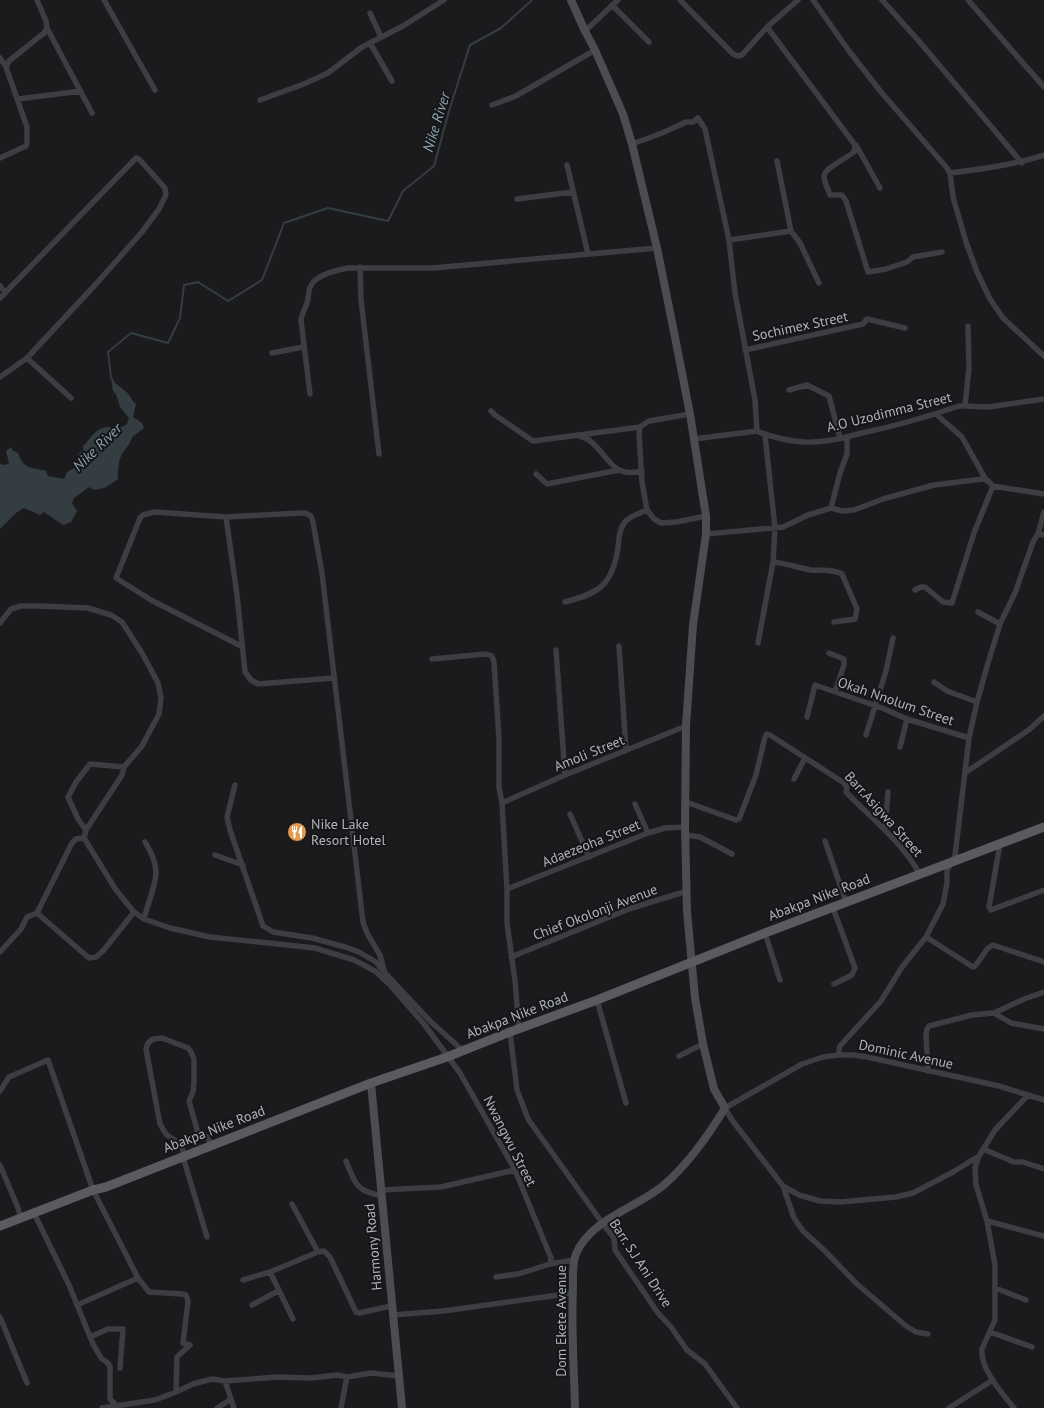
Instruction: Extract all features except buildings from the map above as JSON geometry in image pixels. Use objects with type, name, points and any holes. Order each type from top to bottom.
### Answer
[{"type":"main road","points":[[571,0],[623,114],[632,144],[657,248],[690,414],[706,516],[706,534],[693,625],[686,726],[685,831],[687,911],[695,998],[703,1044],[714,1089],[725,1108]]},
{"type":"main road","name":"Abakpa Nike Road","points":[[0,1226],[93,1190],[106,1187],[371,1083],[447,1057],[519,1028],[597,1000],[692,961],[1044,827]]},
{"type":"main road","name":"Harmony Road","points":[[371,1083],[402,1408]]},
{"type":"main road","name":"Dom Ekete Avenue","points":[[575,1408],[573,1293],[574,1260],[584,1240],[603,1224],[664,1185],[692,1157],[725,1108]]},
{"type":"street","points":[[37,0],[46,21],[47,28],[92,114]]},
{"type":"street","points":[[104,0],[155,90]]},
{"type":"street","points":[[260,100],[304,84],[328,73],[362,47],[403,26],[444,0]]},
{"type":"street","points":[[585,31],[618,0]]},
{"type":"street","points":[[680,0],[736,56],[742,55],[767,27],[798,0]]},
{"type":"street","points":[[813,0],[849,51],[881,92],[947,168],[950,173],[953,197],[966,242],[977,272],[990,299],[1003,318],[1044,356]]},
{"type":"street","points":[[882,0],[918,40],[1022,163]]},
{"type":"street","points":[[968,0],[1044,87]]},
{"type":"street","points":[[612,5],[649,42]]},
{"type":"street","points":[[370,13],[381,37]]},
{"type":"street","points":[[767,27],[856,145],[880,188]]},
{"type":"street","points":[[6,67],[9,61],[44,33],[47,28]]},
{"type":"street","points":[[370,42],[392,81]]},
{"type":"street","points":[[492,105],[516,96],[595,50]]},
{"type":"street","points":[[0,58],[6,67],[27,126],[26,146],[0,158]]},
{"type":"street","points":[[18,99],[81,91]]},
{"type":"street","points":[[632,144],[686,122],[693,122],[698,118],[706,128],[708,136],[729,240],[735,293],[755,400],[757,431],[694,439]]},
{"type":"street","points":[[856,145],[854,152],[827,170],[824,178],[830,195],[842,196],[846,201],[868,272],[886,269],[907,262],[912,257],[942,252]]},
{"type":"street","points":[[950,173],[1022,163],[1044,155]]},
{"type":"street","points":[[0,298],[136,158],[165,188],[166,195],[159,209],[142,232],[27,358],[0,377]]},
{"type":"street","points":[[777,161],[791,231],[800,243],[819,283]]},
{"type":"street","points":[[567,165],[588,254]]},
{"type":"street","points":[[517,199],[573,192]]},
{"type":"street","points":[[729,240],[791,231]]},
{"type":"street","points":[[310,394],[303,347],[301,320],[302,312],[307,303],[312,284],[321,277],[338,270],[360,267],[385,269],[433,268],[657,248]]},
{"type":"street","points":[[360,267],[361,300],[379,454]]},
{"type":"street","points":[[0,286],[6,292]]},
{"type":"street","name":"Sochimex Street","points":[[745,350],[863,324],[867,319],[904,328]]},
{"type":"street","points":[[965,406],[969,368],[968,326]]},
{"type":"street","points":[[272,353],[303,347]]},
{"type":"street","points":[[27,358],[71,398]]},
{"type":"street","points":[[789,390],[807,385],[829,396],[840,438]]},
{"type":"street","name":"A.O Uzodimma Street","points":[[757,431],[766,435],[804,442],[822,441],[847,437],[892,426],[965,406],[988,407],[1044,399]]},
{"type":"street","points":[[491,411],[533,440],[640,427],[649,421],[690,414]]},
{"type":"street","points":[[936,414],[962,437],[986,480],[993,486],[1044,494]]},
{"type":"street","points":[[640,427],[639,433],[646,510],[661,523],[676,522],[706,516]]},
{"type":"street","points":[[577,435],[588,439],[619,470],[629,474],[642,472]]},
{"type":"street","points":[[758,643],[773,562],[774,528],[766,435]]},
{"type":"street","points":[[831,508],[840,473],[847,454],[847,437]]},
{"type":"street","points":[[536,474],[547,484],[619,470]]},
{"type":"street","points":[[706,534],[783,527],[808,515],[831,508],[842,511],[854,510],[883,499],[934,485],[986,480]]},
{"type":"street","points":[[915,590],[925,586],[943,602],[952,603],[974,533],[993,486]]},
{"type":"street","points":[[565,602],[588,596],[598,590],[606,582],[609,578],[617,555],[620,532],[623,525],[626,520],[646,510]]},
{"type":"street","points":[[241,646],[151,600],[116,578],[140,518],[143,515],[154,512],[226,517],[300,513],[305,513],[311,516],[322,573],[364,922],[367,933],[380,955],[385,973]]},
{"type":"street","points":[[838,1055],[840,1046],[881,1001],[902,968],[926,937],[943,904],[947,883],[947,871],[955,856],[969,738],[977,702],[1000,624],[1015,593],[1033,542],[1041,535],[1044,512]]},
{"type":"street","points":[[226,517],[237,595],[241,646],[245,672],[251,680],[258,684],[334,678]]},
{"type":"street","points":[[773,562],[784,563],[798,568],[842,574],[857,609],[857,615],[852,621],[834,622]]},
{"type":"street","points":[[0,623],[11,609],[20,606],[88,608],[111,615],[122,622],[142,653],[158,683],[161,698],[159,714],[142,746],[124,767],[122,775],[86,830],[84,838],[76,839],[72,843],[36,913],[27,917],[21,929],[0,952]]},
{"type":"street","points":[[978,612],[1000,624]]},
{"type":"street","points":[[866,735],[886,671],[893,638]]},
{"type":"street","points":[[619,646],[626,750]]},
{"type":"street","points":[[556,650],[564,775]]},
{"type":"street","points":[[829,653],[844,659],[844,665],[835,692]]},
{"type":"street","points":[[235,785],[227,817],[262,924],[265,928],[273,932],[312,938],[345,947],[359,952],[376,962],[431,1022],[464,1049],[519,1028],[515,981],[507,923],[507,889],[502,803],[499,787],[499,740],[494,662],[492,656],[486,654],[432,659]]},
{"type":"street","points":[[934,682],[946,691],[977,702]]},
{"type":"street","name":"Okah Nnolum Street","points":[[807,717],[815,685],[875,705],[907,719],[969,738]]},
{"type":"street","points":[[965,773],[1030,729],[1044,716]]},
{"type":"street","points":[[900,747],[907,719]]},
{"type":"street","name":"Amoli Street","points":[[502,803],[564,775],[686,726]]},
{"type":"street","name":"Barr.Asigwa Street","points":[[686,802],[736,820],[739,819],[756,775],[767,734],[844,783],[847,788],[846,792],[884,829],[913,862],[919,874]]},
{"type":"street","points":[[794,780],[805,758]]},
{"type":"street","points":[[86,830],[78,819],[68,797],[76,782],[90,764],[124,767]]},
{"type":"street","points":[[884,829],[888,792]]},
{"type":"street","points":[[635,804],[648,833]]},
{"type":"street","points":[[570,814],[589,857]]},
{"type":"street","name":"Adaezeoha Street","points":[[507,889],[648,833],[665,828],[685,831],[700,837],[732,854]]},
{"type":"street","name":"Nwangwu Street","points":[[84,838],[116,890],[134,912],[144,919],[170,928],[210,937],[315,948],[354,960],[375,971],[390,985],[424,1024],[460,1074],[515,1170],[551,1258],[550,1264]]},
{"type":"street","points":[[825,841],[846,902]]},
{"type":"street","points":[[144,919],[153,889],[156,872],[154,863],[145,842]]},
{"type":"street","points":[[1000,844],[989,907],[991,910],[1044,890]]},
{"type":"street","points":[[215,855],[243,865]]},
{"type":"street","name":"Chief Okolonji Avenue","points":[[511,957],[629,909],[687,892]]},
{"type":"street","points":[[833,908],[855,968],[852,975],[834,984]]},
{"type":"street","points":[[36,913],[89,958],[96,957],[103,951],[134,912]]},
{"type":"street","points":[[765,933],[780,980]]},
{"type":"street","points":[[926,937],[973,967],[988,948],[993,945],[1044,962]]},
{"type":"street","points":[[928,1070],[926,1034],[929,1026],[972,1015],[994,1013],[1024,999],[1044,992]]},
{"type":"street","points":[[597,1000],[626,1103]]},
{"type":"street","points":[[994,1013],[1011,1023],[1044,1029]]},
{"type":"street","name":"Barr. S.J Ani Drive","points":[[510,1032],[517,1090],[528,1119],[614,1238],[616,1250],[658,1313],[671,1327],[687,1350],[705,1364],[737,1408]]},
{"type":"street","points":[[206,1237],[183,1157],[183,1147],[166,1134],[158,1117],[146,1049],[148,1043],[153,1039],[162,1038],[188,1048],[191,1052],[194,1059],[194,1082],[190,1101],[198,1133],[207,1138],[212,1145]]},
{"type":"street","points":[[679,1056],[703,1044]]},
{"type":"street","name":"Dominic Avenue","points":[[725,1108],[802,1064],[823,1057],[838,1055],[867,1057],[928,1070],[999,1086],[1044,1100]]},
{"type":"street","points":[[0,1091],[9,1077],[48,1060],[93,1190],[138,1278],[149,1292],[186,1295],[188,1301],[183,1343],[190,1345],[177,1357],[176,1392]]},
{"type":"street","points":[[1014,1408],[993,1380],[982,1354],[982,1349],[995,1320],[995,1265],[987,1221],[976,1185],[974,1167],[995,1130],[1028,1095]]},
{"type":"street","points":[[725,1108],[741,1132],[784,1186],[794,1218],[803,1231],[857,1284],[906,1326],[916,1332],[928,1334]]},
{"type":"street","points":[[983,1149],[1014,1162],[1023,1162],[1044,1169]]},
{"type":"street","points":[[784,1186],[800,1195],[820,1200],[840,1202],[896,1197],[913,1192],[953,1172],[979,1156]]},
{"type":"street","points":[[346,1161],[353,1178],[361,1189],[371,1194],[441,1187],[515,1170]]},
{"type":"street","points":[[0,1165],[21,1218]]},
{"type":"street","points":[[292,1204],[318,1252]]},
{"type":"street","points":[[34,1214],[69,1285],[97,1353],[110,1367],[110,1399],[116,1407]]},
{"type":"street","points":[[987,1221],[1044,1236]]},
{"type":"street","points":[[244,1280],[270,1272],[318,1252],[324,1251],[330,1257],[356,1312],[358,1313],[392,1306]]},
{"type":"street","points":[[496,1277],[520,1274],[550,1264],[574,1260]]},
{"type":"street","points":[[270,1272],[293,1319]]},
{"type":"street","points":[[77,1305],[138,1278]]},
{"type":"street","points":[[995,1288],[1026,1300]]},
{"type":"street","points":[[252,1305],[278,1291]]},
{"type":"street","points":[[392,1315],[443,1311],[573,1293]]},
{"type":"street","points":[[0,1317],[27,1383]]},
{"type":"street","points":[[90,1337],[108,1329],[123,1329],[120,1368]]},
{"type":"street","points":[[990,1332],[1032,1347]]},
{"type":"street","points":[[102,1408],[155,1400],[193,1384],[212,1379],[225,1381],[278,1376],[311,1378],[337,1374],[347,1377],[371,1373],[398,1376]]},
{"type":"street","points":[[341,1408],[347,1377]]},
{"type":"street","points":[[949,1408],[993,1380]]},
{"type":"street","points":[[225,1381],[230,1400],[234,1408]]},
{"type":"street","points":[[217,1408],[230,1400]]},
{"type":"water","points":[[111,377],[136,404],[133,417],[142,423],[144,428],[132,437],[122,454],[118,469],[118,479],[108,486],[100,489],[96,490],[89,487],[74,498],[72,503],[77,511],[71,522],[63,525],[44,512],[40,515],[24,508],[16,513],[0,529],[0,464],[6,465],[9,463],[6,451],[11,447],[12,450],[18,453],[23,462],[29,467],[46,471],[48,476],[64,479],[67,472],[79,465],[80,457],[77,455],[83,450],[83,446],[98,430],[105,427],[110,427],[114,431],[127,424],[129,418],[120,407],[116,394],[113,391]]},
{"type":"waterway","name":"Nike River","points":[[114,384],[111,377],[108,352],[131,333],[168,343],[180,318],[184,285],[198,282],[228,301],[262,280],[284,223],[328,208],[388,221],[403,191],[434,166],[449,111],[470,45],[501,28],[532,0]]},
{"type":"place","name":"Nike Lake Resort Hotel","points":[[297,832]]}]
